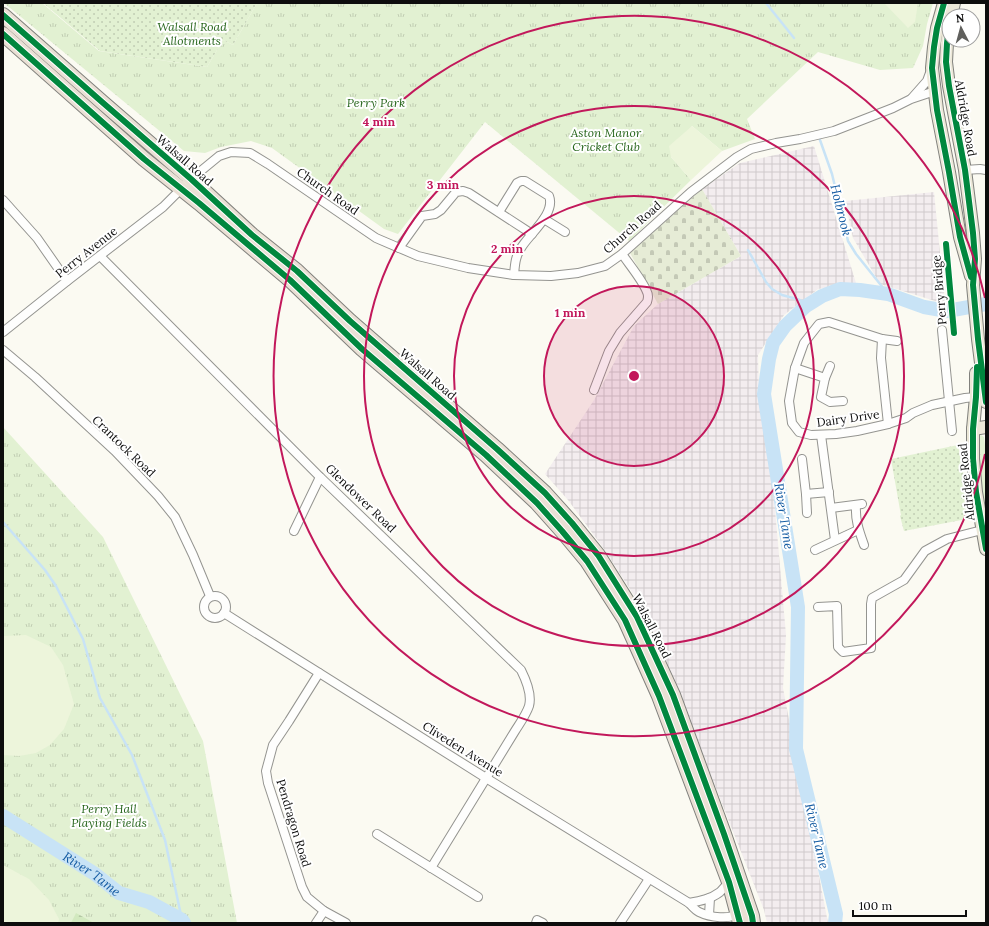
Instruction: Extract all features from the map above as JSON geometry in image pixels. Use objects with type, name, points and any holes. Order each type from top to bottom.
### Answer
[{"type":"highway","name":"Walsall Road","points":[[3,15],[102,102],[186,184],[199,203],[290,280],[362,349],[486,455],[537,503],[562,531],[587,562],[625,620],[660,696],[729,882],[739,919]]},
{"type":"highway","name":"Walsall Road","points":[[3,34],[144,158],[186,184],[297,271],[355,325],[497,449],[545,494],[581,534],[598,555],[637,617],[673,695],[724,834],[754,923]]},
{"type":"main road","name":"Aldridge Road","points":[[944,3],[935,40],[932,68],[937,110],[960,237],[973,284]]},
{"type":"main road","name":"Aldridge Road","points":[[947,48],[946,62],[949,86],[965,170],[973,233],[973,284],[978,339],[981,400],[972,429],[973,459],[976,492],[986,550]]},
{"type":"main road","points":[[935,91],[940,87],[946,62]]},
{"type":"main road","points":[[949,172],[965,170]]},
{"type":"main road","points":[[972,429],[986,427]]},
{"type":"street","name":"Church Road","points":[[911,99],[927,81],[932,68]]},
{"type":"street","name":"Church Road","points":[[186,184],[219,156],[231,152],[250,154],[268,164],[376,238],[418,256],[468,268],[514,275],[550,276],[578,273],[605,266],[622,254],[691,192],[737,157],[751,149],[834,131],[893,108],[911,99],[935,91]]},
{"type":"street","points":[[965,170],[986,170]]},
{"type":"street","points":[[499,212],[517,183],[525,181],[549,196],[551,200],[550,207],[544,219],[521,248],[516,259],[514,275]]},
{"type":"street","name":"Perry Avenue","points":[[3,332],[163,207],[186,184]]},
{"type":"street","points":[[399,248],[422,216],[435,214],[441,210],[456,192],[463,191],[469,193],[532,234]]},
{"type":"street","points":[[3,200],[37,238],[68,280]]},
{"type":"street","points":[[544,219],[565,232]]},
{"type":"street","points":[[594,390],[609,351],[620,333],[647,302],[648,292],[622,254]]},
{"type":"street","name":"Glendower Road","points":[[100,256],[320,477],[521,670],[528,686],[529,704],[515,732],[431,868]]},
{"type":"street","name":"Dairy Drive","points":[[897,341],[828,322],[819,324],[804,343],[795,368],[789,401],[792,423],[799,432],[811,435],[857,431],[906,418],[913,413],[932,405],[965,398],[981,400]]},
{"type":"street","points":[[942,330],[952,431]]},
{"type":"street","points":[[882,338],[881,358],[888,424]]},
{"type":"street","name":"Crantock Road","points":[[3,350],[35,377],[115,451],[158,496],[175,518],[193,555],[210,596]]},
{"type":"street","points":[[830,366],[825,378],[821,397],[830,402],[843,401]]},
{"type":"street","points":[[795,368],[825,378]]},
{"type":"street","points":[[822,434],[835,540]]},
{"type":"street","points":[[802,459],[807,513]]},
{"type":"street","points":[[294,531],[320,477]]},
{"type":"street","points":[[806,494],[829,492]]},
{"type":"street","points":[[831,508],[859,504],[856,516],[858,530],[864,546]]},
{"type":"street","points":[[815,550],[858,530]]},
{"type":"street","points":[[818,608],[837,606],[838,647],[843,652],[871,648],[872,598],[904,580],[924,551],[948,539],[982,530]]},
{"type":"street","points":[[214,595],[222,597],[226,602],[227,608],[224,614],[219,618],[208,616],[205,612],[205,602],[210,596],[214,595]]},
{"type":"street","name":"Cliveden Avenue","points":[[224,614],[689,903],[698,911],[709,915],[739,919]]},
{"type":"street","name":"Pendragon Road","points":[[319,673],[274,745],[266,771],[268,783],[302,887],[307,897],[324,911],[346,923]]},
{"type":"street","points":[[377,834],[478,897]]},
{"type":"street","name":"Walsall Road","points":[[724,834],[743,907],[739,919]]},
{"type":"street","points":[[620,923],[649,879]]},
{"type":"street","points":[[689,903],[710,898],[720,892],[729,882]]},
{"type":"street","points":[[709,915],[710,898]]},
{"type":"street","points":[[316,923],[324,911]]},
{"type":"street","points":[[536,923],[537,920],[543,923]]},
{"type":"shaded area","points":[[814,146],[856,283],[818,289],[784,315],[758,355],[759,395],[772,475],[786,635],[783,688],[828,923],[767,923],[764,910],[692,727],[644,611],[604,549],[568,500],[545,474],[594,400],[634,326],[658,304],[741,256],[702,189],[740,163]]},
{"type":"shaded area","points":[[934,192],[945,304],[880,284],[853,238],[845,201]]},
{"type":"green space","name":"Perry Park","points":[[4,3],[42,3],[99,51],[207,67],[223,40],[233,45],[257,3],[933,3],[923,46],[913,68],[880,70],[818,52],[747,119],[755,139],[722,151],[692,126],[671,157],[691,180],[629,241],[485,122],[398,234],[384,229],[272,148],[251,141],[221,147],[205,153],[184,151]]},
{"type":"green space","name":"Walsall Road Allotments","points":[[43,3],[257,3],[233,45],[223,40],[207,67],[100,51]]},
{"type":"green space","points":[[918,3],[915,22],[908,28],[885,4]]},
{"type":"green space","points":[[692,126],[722,151],[691,180],[671,157],[669,146]]},
{"type":"green space","points":[[702,189],[741,256],[658,304],[630,253]]},
{"type":"green space","name":"Perry Hall Playing Fields","points":[[3,427],[103,537],[203,741],[237,923],[3,923]]},
{"type":"green space","points":[[981,435],[984,437],[986,453],[986,531],[979,491],[978,437]]},
{"type":"green space","points":[[958,445],[968,505],[972,518],[904,531],[900,516],[891,459]]},
{"type":"green space","points":[[26,635],[51,647],[63,665],[74,704],[64,729],[50,745],[36,753],[19,756],[3,755],[3,636]]},
{"type":"green space","points":[[3,865],[29,879],[49,900],[59,919],[58,923],[3,923]]},
{"type":"green space","points":[[76,913],[94,923],[71,923]]},
{"type":"waterway","name":"Holbrook","points":[[766,3],[794,38]]},
{"type":"waterway","name":"Holbrook","points":[[820,140],[832,174],[848,241],[856,254],[888,294]]},
{"type":"waterway","points":[[748,250],[766,282],[772,289],[782,295],[809,304]]},
{"type":"waterway","name":"River Tame","points":[[835,923],[836,914],[796,749],[798,607],[764,394],[769,359],[773,343],[785,326],[806,306],[822,296],[840,289],[888,294],[924,307],[947,311],[986,304]]},
{"type":"waterway","points":[[3,522],[45,570],[56,586],[83,639],[100,698],[132,755],[165,840],[182,920]]},
{"type":"waterway","name":"River Tame","points":[[3,816],[95,874],[119,893],[149,902],[182,920],[184,923]]},
{"type":"cycle path","points":[[944,3],[937,28],[932,68],[937,110],[960,237],[971,277]]},
{"type":"cycle path","points":[[3,15],[191,179],[252,235],[297,271],[350,321],[497,449],[545,493],[572,523],[598,555],[637,617],[673,695],[724,834],[752,916],[753,923]]},
{"type":"cycle path","points":[[3,34],[144,159],[199,203],[290,280],[362,349],[486,455],[537,503],[587,561],[625,620],[659,696],[729,882],[740,923]]},
{"type":"cycle path","points":[[947,48],[946,62],[949,86],[965,170],[973,233],[975,259],[973,285],[986,402]]},
{"type":"cycle path","name":"Perry Bridge","points":[[946,244],[954,333]]},
{"type":"cycle path","points":[[977,367],[973,429],[973,459],[976,492],[986,549]]},
{"type":"park label","name":"Aston Manor Cricket Club","points":[[606,139]]}]
